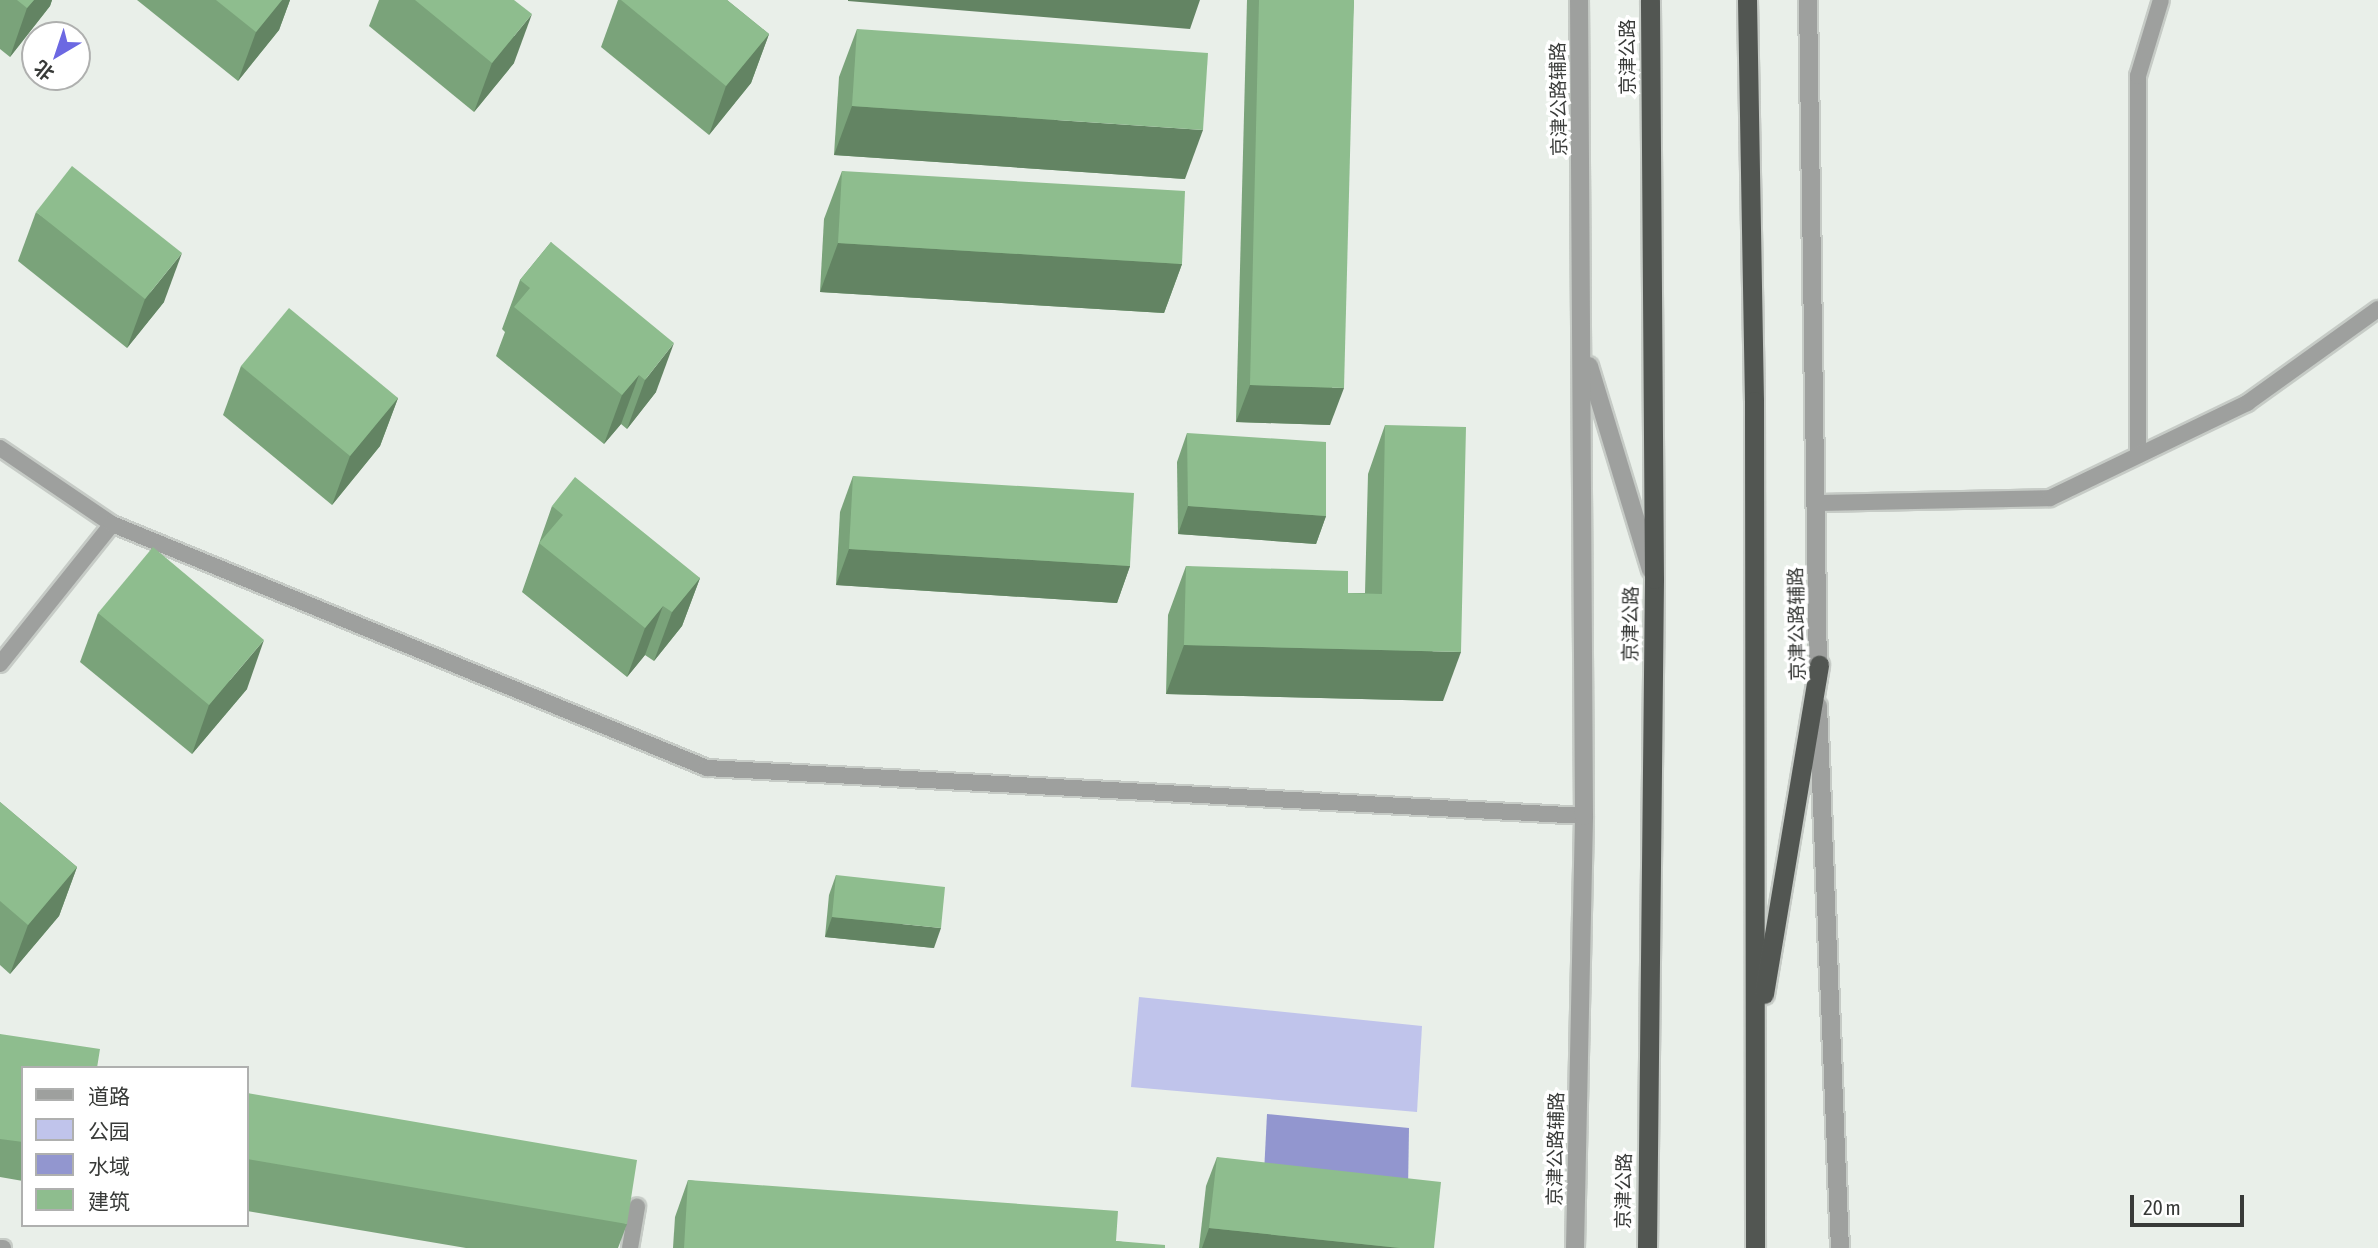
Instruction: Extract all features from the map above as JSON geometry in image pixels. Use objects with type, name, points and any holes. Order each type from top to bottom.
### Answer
[{"type":"highway","name":"京津公路","points":[[1647,1248],[1654,579],[1650,0]]},
{"type":"highway","points":[[1747,0],[1755,1248]]},
{"type":"highway","points":[[1755,1051],[1819,665]]},
{"type":"street","name":"京津公路辅路","points":[[1575,1248],[1584,816],[1579,0]]},
{"type":"street","name":"京津公路辅路","points":[[1808,0],[1819,665],[1818,756],[1840,1248]]},
{"type":"street","points":[[1582,345],[1654,579]]},
{"type":"lane","points":[[2138,455],[2138,76],[2161,0]]},
{"type":"lane","points":[[1816,503],[2050,498],[2247,403],[2378,309]]},
{"type":"lane","points":[[0,448],[112,524],[707,768],[1584,816]]},
{"type":"lane","points":[[0,664],[112,524]]},
{"type":"lane","points":[[630,1248],[637,1207]]},
{"type":"green space","points":[[1139,997],[1422,1026],[1417,1112],[1131,1087]]},
{"type":"water","points":[[1267,1114],[1409,1128],[1408,1190],[1264,1173]]},
{"type":"building","points":[[17,0],[34,0],[27,8]]},
{"type":"building","points":[[216,0],[282,0],[256,32]]},
{"type":"building","points":[[415,0],[514,0],[532,14],[492,63]]},
{"type":"building","points":[[621,0],[727,0],[769,34],[726,86]]},
{"type":"building","points":[[1259,0],[1354,0],[1344,388],[1250,385]]},
{"type":"building","points":[[857,29],[1208,53],[1203,130],[852,106]]},
{"type":"building","points":[[72,166],[182,253],[145,299],[36,212]]},
{"type":"building","points":[[842,171],[1185,191],[1182,264],[838,243]]},
{"type":"building","points":[[551,242],[674,343],[645,380],[639,375],[622,395],[514,307],[530,288],[520,280]]},
{"type":"building","points":[[289,308],[398,398],[350,456],[241,366]]},
{"type":"building","points":[[1385,425],[1466,427],[1461,652],[1184,645],[1186,566],[1348,571],[1348,593],[1382,594]]},
{"type":"building","points":[[1187,433],[1326,442],[1326,516],[1188,506]]},
{"type":"building","points":[[853,476],[1134,493],[1130,566],[849,549]]},
{"type":"building","points":[[575,477],[700,578],[672,612],[663,606],[645,628],[539,543],[563,515],[552,506]]},
{"type":"building","points":[[153,547],[264,640],[209,705],[98,613]]},
{"type":"building","points":[[0,802],[77,867],[28,925],[0,901]]},
{"type":"building","points":[[836,875],[945,887],[941,928],[832,917]]},
{"type":"building","points":[[0,1034],[100,1049],[97,1066],[21,1066],[21,1142],[0,1139]]},
{"type":"building","points":[[248,1093],[637,1160],[627,1224],[248,1159]]},
{"type":"building","points":[[1217,1157],[1441,1182],[1434,1248],[1400,1248],[1209,1228]]},
{"type":"building","points":[[688,1180],[1118,1211],[1116,1241],[1165,1245],[1165,1248],[684,1248]]}]
